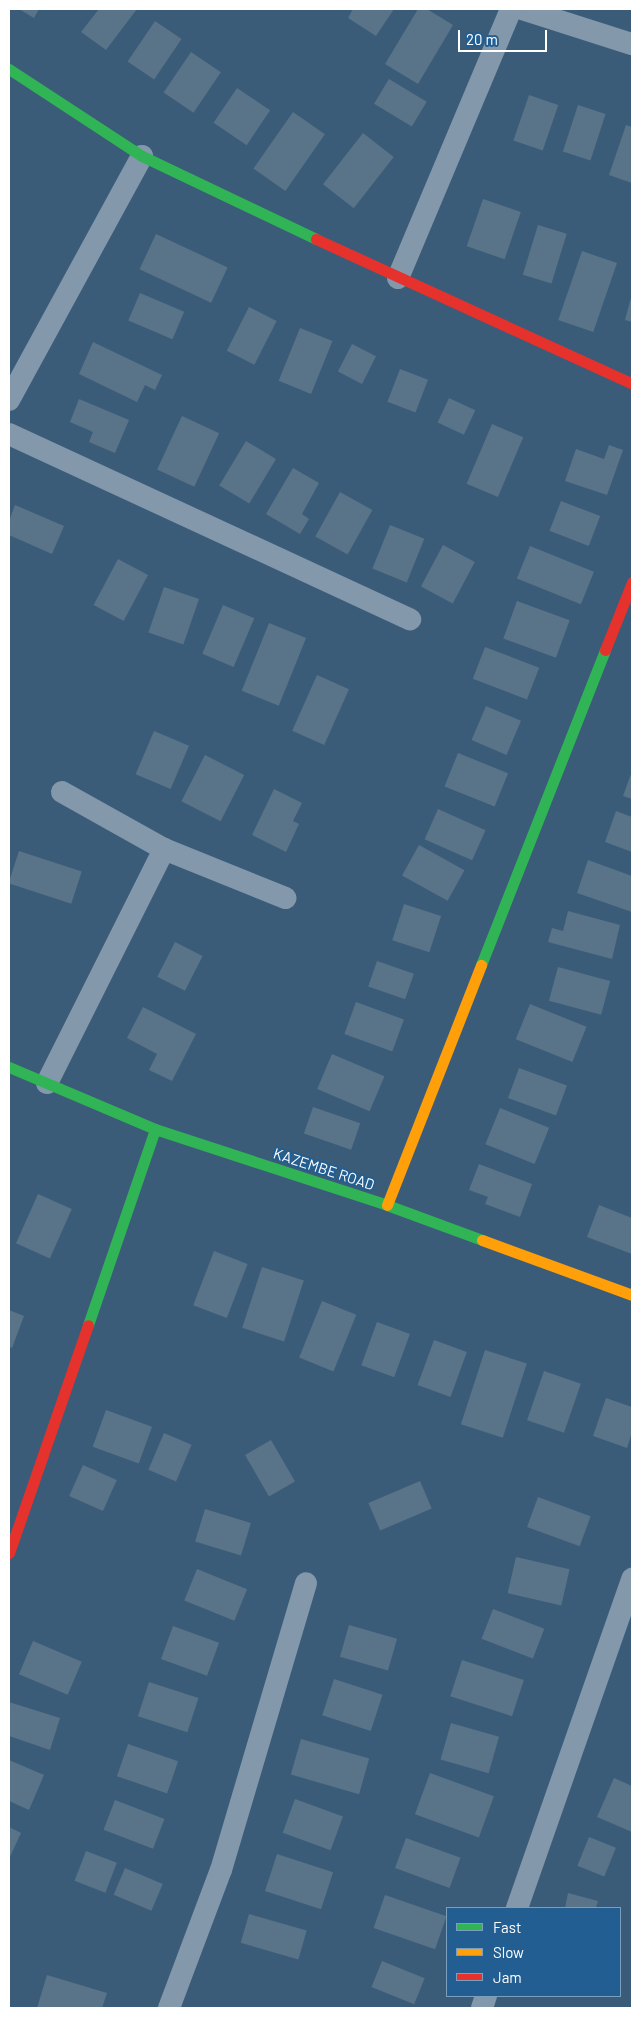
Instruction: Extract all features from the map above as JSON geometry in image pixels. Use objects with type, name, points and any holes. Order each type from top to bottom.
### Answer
[{"type":"street","points":[[398,278],[511,9]]},
{"type":"street","points":[[522,9],[632,44]]},
{"type":"street","points":[[9,69],[142,156],[398,278],[632,384]]},
{"type":"street","points":[[9,400],[142,156]]},
{"type":"street","points":[[9,434],[410,619]]},
{"type":"street","points":[[387,1205],[632,582]]},
{"type":"street","points":[[62,792],[164,849],[286,898]]},
{"type":"street","points":[[47,1084],[164,849]]},
{"type":"street","name":"KAZEMBE ROAD","points":[[9,1067],[155,1130],[387,1205],[632,1296]]},
{"type":"street","points":[[9,1553],[155,1130]]},
{"type":"street","points":[[517,1907],[632,1579]]},
{"type":"street","points":[[169,2008],[221,1870],[306,1583]]},
{"type":"building","points":[[19,9],[39,9],[34,18]]},
{"type":"building","points":[[99,9],[137,9],[106,50],[81,32]]},
{"type":"building","points":[[353,9],[394,9],[376,36],[348,18]]},
{"type":"building","points":[[418,9],[427,9],[453,25],[418,84],[385,64]]},
{"type":"building","points":[[155,21],[182,39],[154,80],[128,62]]},
{"type":"building","points":[[191,52],[221,72],[193,113],[164,93]]},
{"type":"building","points":[[389,79],[427,102],[412,127],[374,104]]},
{"type":"building","points":[[237,88],[270,110],[247,145],[214,123]]},
{"type":"building","points":[[529,95],[558,105],[543,150],[513,140]]},
{"type":"building","points":[[578,105],[606,114],[590,161],[563,152]]},
{"type":"building","points":[[293,112],[325,134],[285,191],[253,169]]},
{"type":"building","points":[[626,125],[632,127],[632,183],[609,175]]},
{"type":"building","points":[[363,133],[394,157],[354,208],[323,184]]},
{"type":"building","points":[[483,199],[521,212],[505,259],[467,246]]},
{"type":"building","points":[[538,225],[567,234],[551,283],[523,275]]},
{"type":"building","points":[[156,234],[228,267],[211,303],[140,269]]},
{"type":"building","points":[[582,251],[617,263],[593,332],[558,320]]},
{"type":"building","points":[[140,293],[184,312],[172,339],[128,321]]},
{"type":"building","points":[[632,294],[632,322],[625,320]]},
{"type":"building","points":[[249,307],[277,321],[254,365],[227,351]]},
{"type":"building","points":[[300,328],[332,341],[311,394],[279,381]]},
{"type":"building","points":[[93,342],[162,375],[155,390],[145,385],[137,402],[79,374]]},
{"type":"building","points":[[352,344],[376,356],[362,384],[338,372]]},
{"type":"building","points":[[400,369],[428,380],[415,412],[387,402]]},
{"type":"building","points":[[449,398],[475,410],[464,435],[438,422]]},
{"type":"building","points":[[79,399],[129,420],[115,453],[89,442],[93,432],[70,422]]},
{"type":"building","points":[[182,416],[219,433],[194,487],[157,469]]},
{"type":"building","points":[[492,424],[523,437],[498,497],[467,484]]},
{"type":"building","points":[[246,441],[276,459],[249,504],[219,486]]},
{"type":"building","points":[[609,445],[623,450],[607,495],[565,481],[576,449],[604,459]]},
{"type":"building","points":[[293,468],[319,483],[302,514],[309,519],[300,534],[266,514]]},
{"type":"building","points":[[340,492],[372,510],[348,555],[315,537]]},
{"type":"building","points":[[561,501],[600,516],[589,546],[550,531]]},
{"type":"building","points":[[15,505],[64,526],[52,554],[9,535],[9,521]]},
{"type":"building","points":[[390,525],[424,539],[407,582],[372,569]]},
{"type":"building","points":[[443,545],[475,562],[453,603],[421,586]]},
{"type":"building","points":[[530,546],[594,572],[581,604],[517,578]]},
{"type":"building","points":[[118,559],[148,575],[124,621],[94,605]]},
{"type":"building","points":[[164,587],[199,599],[183,644],[148,632]]},
{"type":"building","points":[[517,601],[570,620],[556,658],[503,639]]},
{"type":"building","points":[[223,605],[254,618],[234,667],[202,654]]},
{"type":"building","points":[[269,623],[306,638],[279,706],[242,691]]},
{"type":"building","points":[[485,647],[539,668],[527,700],[473,679]]},
{"type":"building","points":[[317,675],[349,689],[324,745],[292,731]]},
{"type":"building","points":[[486,706],[521,721],[507,755],[472,740]]},
{"type":"building","points":[[154,731],[189,746],[171,789],[136,774]]},
{"type":"building","points":[[458,753],[508,773],[495,807],[445,786]]},
{"type":"building","points":[[205,755],[244,775],[221,821],[181,801]]},
{"type":"building","points":[[632,771],[632,799],[623,796]]},
{"type":"building","points":[[274,789],[302,803],[293,821],[299,824],[286,852],[252,835]]},
{"type":"building","points":[[438,809],[486,830],[472,860],[425,839]]},
{"type":"building","points":[[616,811],[632,817],[632,852],[605,842]]},
{"type":"building","points":[[419,845],[464,870],[448,901],[402,876]]},
{"type":"building","points":[[19,851],[82,871],[71,904],[9,884]]},
{"type":"building","points":[[588,860],[632,876],[632,912],[577,893]]},
{"type":"building","points":[[404,904],[441,916],[429,952],[392,940]]},
{"type":"building","points":[[568,911],[620,925],[612,959],[548,942],[552,928],[563,931]]},
{"type":"building","points":[[175,942],[203,956],[185,991],[157,977]]},
{"type":"building","points":[[377,961],[414,974],[405,999],[368,987]]},
{"type":"building","points":[[558,967],[610,981],[601,1015],[549,1001]]},
{"type":"building","points":[[356,1002],[404,1019],[392,1051],[344,1034]]},
{"type":"building","points":[[530,1004],[587,1027],[572,1062],[516,1039]]},
{"type":"building","points":[[143,1007],[196,1034],[172,1081],[149,1070],[157,1054],[127,1038]]},
{"type":"building","points":[[332,1054],[384,1076],[370,1111],[317,1089]]},
{"type":"building","points":[[519,1068],[567,1085],[556,1116],[508,1098]]},
{"type":"building","points":[[313,1107],[360,1123],[351,1150],[304,1133]]},
{"type":"building","points":[[500,1108],[549,1128],[535,1164],[485,1144]]},
{"type":"building","points":[[479,1164],[532,1184],[520,1217],[485,1204],[488,1197],[469,1190]]},
{"type":"building","points":[[38,1194],[72,1209],[50,1258],[16,1243]]},
{"type":"building","points":[[599,1205],[632,1218],[632,1254],[587,1237]]},
{"type":"building","points":[[214,1251],[248,1264],[227,1318],[193,1305]]},
{"type":"building","points":[[262,1267],[304,1281],[284,1341],[242,1328]]},
{"type":"building","points":[[322,1301],[356,1315],[333,1371],[299,1358]]},
{"type":"building","points":[[9,1310],[24,1316],[12,1348],[9,1346]]},
{"type":"building","points":[[377,1322],[410,1334],[394,1377],[361,1365]]},
{"type":"building","points":[[434,1340],[467,1352],[450,1397],[418,1385]]},
{"type":"building","points":[[485,1350],[527,1364],[503,1438],[461,1424]]},
{"type":"building","points":[[544,1371],[581,1384],[564,1433],[527,1420]]},
{"type":"building","points":[[606,1398],[632,1407],[632,1432],[627,1448],[593,1436]]},
{"type":"building","points":[[106,1410],[152,1427],[139,1463],[93,1447]]},
{"type":"building","points":[[164,1433],[192,1445],[176,1482],[148,1470]]},
{"type":"building","points":[[271,1440],[295,1482],[269,1497],[245,1455]]},
{"type":"building","points":[[83,1465],[117,1480],[103,1511],[69,1496]]},
{"type":"building","points":[[420,1481],[432,1509],[380,1530],[368,1503]]},
{"type":"building","points":[[538,1497],[591,1516],[580,1546],[527,1527]]},
{"type":"building","points":[[205,1509],[251,1523],[241,1556],[195,1542]]},
{"type":"building","points":[[516,1557],[570,1569],[561,1605],[508,1593]]},
{"type":"building","points":[[197,1569],[247,1589],[234,1621],[184,1601]]},
{"type":"building","points":[[493,1609],[544,1629],[533,1659],[482,1639]]},
{"type":"building","points":[[349,1625],[397,1639],[388,1671],[340,1657]]},
{"type":"building","points":[[173,1626],[219,1643],[207,1676],[161,1659]]},
{"type":"building","points":[[33,1641],[82,1662],[68,1695],[19,1674]]},
{"type":"building","points":[[462,1660],[524,1680],[512,1716],[450,1696]]},
{"type":"building","points":[[334,1679],[383,1695],[371,1731],[322,1715]]},
{"type":"building","points":[[149,1682],[198,1698],[187,1732],[138,1716]]},
{"type":"building","points":[[9,1702],[60,1718],[50,1750],[9,1736]]},
{"type":"building","points":[[451,1723],[499,1737],[489,1773],[441,1760]]},
{"type":"building","points":[[301,1739],[369,1759],[359,1794],[291,1775]]},
{"type":"building","points":[[128,1744],[178,1761],[167,1793],[117,1776]]},
{"type":"building","points":[[9,1760],[44,1775],[29,1810],[9,1801]]},
{"type":"building","points":[[430,1773],[494,1796],[479,1838],[415,1814]]},
{"type":"building","points":[[614,1778],[632,1786],[632,1832],[597,1817]]},
{"type":"building","points":[[295,1799],[343,1816],[331,1850],[283,1833]]},
{"type":"building","points":[[115,1800],[164,1819],[153,1849],[104,1830]]},
{"type":"building","points":[[9,1827],[21,1833],[9,1859]]},
{"type":"building","points":[[589,1837],[616,1848],[604,1877],[577,1866]]},
{"type":"building","points":[[406,1838],[461,1858],[450,1888],[395,1868]]},
{"type":"building","points":[[86,1851],[117,1863],[105,1893],[75,1881]]},
{"type":"building","points":[[277,1854],[333,1872],[321,1909],[265,1891]]},
{"type":"building","points":[[125,1868],[163,1884],[151,1911],[114,1895]]},
{"type":"building","points":[[568,1893],[598,1901],[596,1907],[565,1907]]},
{"type":"building","points":[[385,1895],[446,1916],[435,1949],[374,1928]]},
{"type":"building","points":[[249,1914],[307,1931],[298,1959],[241,1943]]},
{"type":"building","points":[[382,1961],[425,1978],[414,2004],[372,1987]]},
{"type":"building","points":[[47,1975],[107,1993],[102,2008],[37,2008]]},
{"type":"traffic: fast","points":[[9,69],[142,156],[316,239]]},
{"type":"traffic: fast","points":[[481,965],[605,650]]},
{"type":"traffic: fast","points":[[9,1067],[155,1129],[387,1205],[482,1240]]},
{"type":"traffic: fast","points":[[88,1325],[155,1129]]},
{"type":"traffic: slow","points":[[387,1205],[481,965]]},
{"type":"traffic: slow","points":[[482,1240],[632,1295]]},
{"type":"traffic: jam","points":[[316,239],[632,384]]},
{"type":"traffic: jam","points":[[605,650],[632,582]]},
{"type":"traffic: jam","points":[[9,1553],[88,1325]]}]
